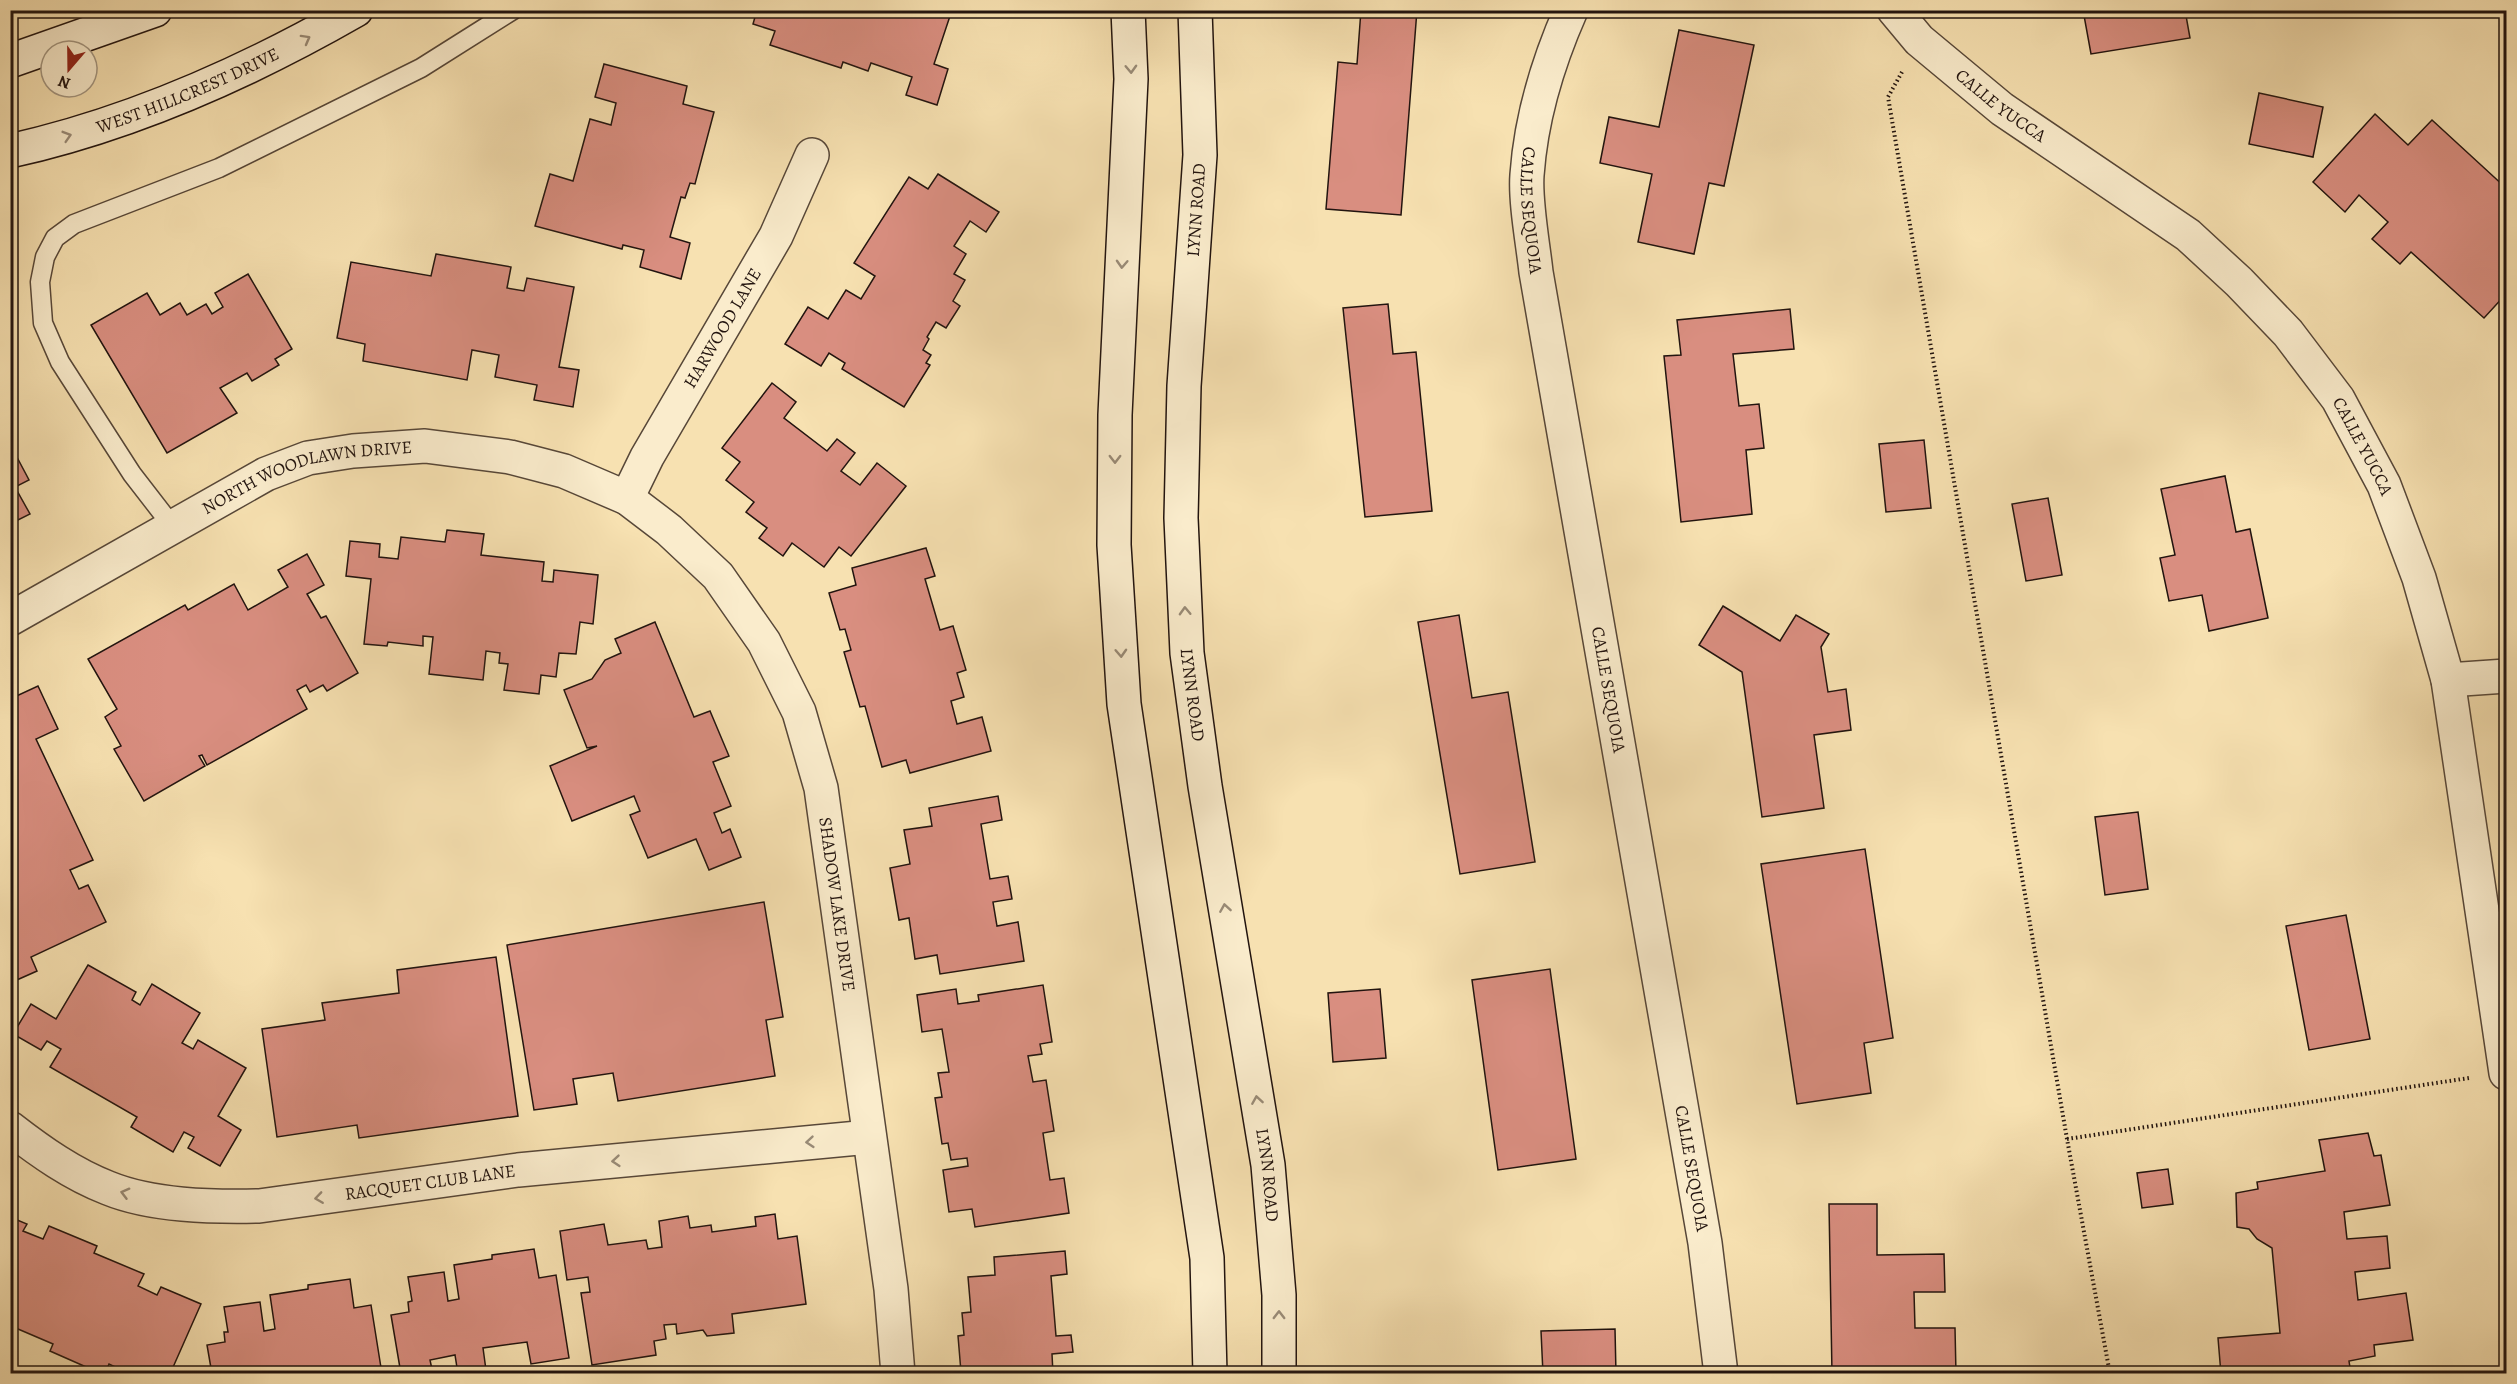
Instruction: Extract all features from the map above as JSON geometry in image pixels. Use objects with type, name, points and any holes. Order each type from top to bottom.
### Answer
[{"type":"street","points":[[10,61],[155,10]]},
{"type":"street","name":"WEST HILLCREST DRIVE","points":[[10,151],[117,120],[202,88],[300,42],[356,10]]},
{"type":"street","points":[[1128,10],[1131,79],[1114,427],[1114,545],[1123,693],[1207,1258],[1210,1374]]},
{"type":"street","name":"LYNN ROAD","points":[[1195,10],[1200,155],[1184,386],[1181,518],[1187,653],[1207,798],[1268,1166],[1279,1295],[1279,1374]]},
{"type":"street","name":"CALLE SEQUOIA","points":[[1572,10],[1555,46],[1536,109],[1527,177],[1536,272],[1703,1231],[1721,1374]]},
{"type":"street","name":"CALLE YUCCA","points":[[1894,10],[1919,40],[2002,109],[2188,235],[2288,333],[2338,399],[2384,485],[2419,578],[2448,680],[2506,1073]]},
{"type":"street","name":"HARWOOD LANE","points":[[627,498],[647,457],[776,236],[812,155]]},
{"type":"street","name":"NORTH WOODLAWN DRIVE","points":[[10,619],[266,474],[308,458],[353,451],[425,446],[510,457],[564,471],[627,498]]},
{"type":"street","name":"SHADOW LAKE DRIVE","points":[[627,498],[669,530],[718,576],[764,642],[800,712],[821,788],[891,1289],[898,1374]]},
{"type":"street","points":[[2448,680],[2506,676]]},
{"type":"street","name":"RACQUET CLUB LANE","points":[[10,1128],[42,1152],[110,1189],[150,1200],[223,1207],[259,1206],[518,1170],[869,1137]]},
{"type":"lane","points":[[173,527],[132,474],[60,362],[43,323],[40,282],[45,258],[55,238],[74,224],[219,168],[422,68],[513,10]]},
{"type":"path","points":[[1919,40],[1888,96],[2067,1139],[2110,1374]]},
{"type":"path","points":[[2067,1139],[2458,1078],[2475,1078]]},
{"type":"building","points":[[757,10],[952,10],[934,64],[948,69],[937,105],[906,95],[912,77],[871,63],[868,71],[843,62],[841,68],[770,45],[775,31],[753,24]]},
{"type":"building","points":[[1361,10],[1417,10],[1401,215],[1326,209],[1338,62],[1357,64]]},
{"type":"building","points":[[2083,10],[2185,10],[2190,38],[2091,54]]},
{"type":"building","points":[[1679,30],[1754,45],[1724,186],[1709,183],[1694,254],[1638,242],[1652,174],[1600,163],[1609,117],[1659,127]]},
{"type":"building","points":[[604,64],[687,86],[683,104],[714,112],[695,184],[690,183],[685,198],[681,197],[670,237],[690,243],[681,279],[640,267],[644,250],[623,245],[622,249],[535,226],[550,174],[573,181],[590,119],[611,125],[616,103],[595,97]]},
{"type":"building","points":[[2259,93],[2323,107],[2313,157],[2249,144]]},
{"type":"building","points":[[2375,114],[2408,145],[2432,120],[2506,188],[2506,294],[2484,318],[2411,252],[2400,264],[2372,239],[2388,222],[2359,195],[2345,212],[2313,182]]},
{"type":"building","points":[[938,174],[999,212],[986,232],[970,221],[954,246],[966,254],[954,274],[965,280],[953,301],[960,306],[946,328],[936,322],[927,337],[929,339],[923,350],[931,355],[926,363],[930,365],[904,407],[842,369],[845,363],[829,353],[821,366],[785,344],[808,307],[828,319],[846,290],[861,299],[875,276],[854,263],[909,177],[928,189]]},
{"type":"building","points":[[436,254],[511,267],[507,288],[524,291],[527,278],[574,287],[559,367],[579,370],[573,407],[534,400],[537,385],[495,377],[499,355],[472,350],[467,380],[363,361],[365,344],[337,338],[351,262],[431,276]]},
{"type":"building","points":[[248,274],[292,349],[275,359],[279,365],[252,381],[247,373],[220,388],[237,413],[167,453],[91,325],[147,293],[160,315],[180,303],[187,315],[206,304],[212,314],[223,307],[215,293]]},
{"type":"building","points":[[1388,304],[1393,354],[1416,352],[1432,511],[1365,517],[1343,308]]},
{"type":"building","points":[[1790,309],[1794,349],[1733,354],[1739,406],[1759,404],[1764,448],[1746,450],[1752,514],[1681,522],[1664,356],[1681,355],[1677,320]]},
{"type":"building","points":[[772,383],[796,402],[784,418],[827,451],[837,439],[855,453],[841,471],[860,485],[877,463],[906,486],[851,556],[839,547],[824,567],[792,543],[783,556],[759,538],[767,528],[746,512],[754,502],[726,480],[740,462],[722,448]]},
{"type":"building","points":[[1924,440],[1931,508],[1886,512],[1879,444]]},
{"type":"building","points":[[10,444],[29,480],[15,487],[30,514],[10,524]]},
{"type":"building","points":[[2225,476],[2236,532],[2250,529],[2268,618],[2209,631],[2202,595],[2169,601],[2160,558],[2175,555],[2161,489]]},
{"type":"building","points":[[2048,498],[2062,575],[2026,581],[2012,504]]},
{"type":"building","points":[[447,530],[484,534],[481,555],[544,562],[542,581],[553,582],[554,570],[598,575],[593,624],[580,622],[576,654],[559,653],[556,677],[541,675],[539,694],[504,690],[508,664],[499,663],[500,653],[486,651],[483,680],[429,674],[433,637],[423,636],[423,646],[388,642],[387,646],[364,644],[371,579],[346,576],[350,541],[380,544],[379,557],[398,559],[401,537],[445,542]]},
{"type":"building","points":[[926,548],[935,576],[925,579],[940,630],[953,626],[966,670],[957,673],[964,697],[951,701],[957,724],[982,717],[991,751],[910,773],[906,760],[882,767],[865,706],[860,707],[844,652],[851,650],[845,629],[840,630],[829,593],[856,585],[852,568]]},
{"type":"building","points":[[307,554],[324,585],[307,594],[321,618],[326,616],[358,673],[327,691],[323,685],[310,692],[306,685],[297,690],[307,709],[207,765],[202,755],[199,756],[205,766],[144,801],[114,749],[121,746],[105,717],[117,709],[88,659],[185,605],[188,610],[234,584],[248,610],[288,587],[278,570]]},
{"type":"building","points":[[1723,606],[1780,641],[1796,615],[1829,634],[1821,647],[1828,692],[1846,689],[1851,730],[1814,735],[1824,808],[1762,817],[1742,672],[1699,645]]},
{"type":"building","points":[[1459,615],[1472,698],[1508,692],[1535,862],[1460,874],[1418,622]]},
{"type":"building","points":[[655,622],[694,717],[710,711],[729,756],[713,762],[731,806],[714,813],[722,833],[730,829],[741,857],[709,870],[696,839],[648,858],[630,815],[640,811],[634,796],[572,821],[550,766],[597,746],[587,748],[564,690],[592,679],[605,660],[621,653],[615,639]]},
{"type":"building","points":[[38,686],[58,729],[36,739],[93,860],[70,870],[79,889],[88,885],[106,922],[31,957],[37,971],[10,983],[10,699]]},
{"type":"building","points":[[998,796],[1002,820],[981,824],[990,879],[1008,876],[1012,899],[993,902],[997,926],[1018,922],[1024,961],[940,974],[937,955],[915,959],[909,918],[899,920],[890,868],[910,864],[904,830],[932,826],[929,808]]},
{"type":"building","points":[[2138,812],[2148,889],[2105,895],[2095,817]]},
{"type":"building","points":[[1865,849],[1893,1038],[1864,1043],[1871,1093],[1797,1104],[1761,864]]},
{"type":"building","points":[[764,902],[783,1017],[766,1020],[775,1076],[618,1101],[613,1073],[573,1079],[577,1104],[534,1110],[507,945]]},
{"type":"building","points":[[2346,915],[2370,1039],[2309,1050],[2286,926]]},
{"type":"building","points":[[496,957],[518,1116],[359,1138],[357,1125],[277,1137],[262,1029],[325,1020],[322,1003],[399,993],[397,970]]},
{"type":"building","points":[[88,965],[136,992],[132,1000],[140,1005],[152,984],[200,1013],[182,1043],[193,1049],[198,1040],[246,1068],[218,1116],[241,1130],[220,1166],[188,1148],[194,1137],[184,1132],[173,1152],[131,1127],[137,1117],[50,1067],[61,1049],[47,1041],[41,1050],[13,1034],[31,1004],[56,1019]]},
{"type":"building","points":[[1550,969],[1576,1159],[1498,1170],[1472,980]]},
{"type":"building","points":[[1043,985],[1052,1042],[1040,1044],[1042,1054],[1028,1056],[1033,1082],[1046,1080],[1054,1131],[1043,1133],[1050,1180],[1064,1178],[1069,1213],[975,1227],[972,1209],[949,1212],[943,1170],[968,1166],[967,1158],[951,1160],[948,1143],[942,1144],[935,1098],[942,1097],[938,1073],[949,1072],[942,1029],[922,1032],[917,995],[956,989],[958,1004],[979,1001],[978,995]]},
{"type":"building","points":[[1380,989],[1386,1058],[1333,1062],[1328,993]]},
{"type":"building","points":[[2368,1133],[2374,1156],[2381,1155],[2390,1205],[2344,1212],[2347,1239],[2387,1236],[2390,1268],[2355,1272],[2358,1300],[2406,1293],[2413,1340],[2374,1345],[2375,1356],[2349,1361],[2351,1374],[2319,1374],[2318,1369],[2284,1374],[2221,1374],[2218,1338],[2280,1333],[2272,1248],[2257,1239],[2249,1229],[2237,1227],[2236,1193],[2258,1189],[2257,1182],[2325,1171],[2319,1140]]},
{"type":"building","points":[[2168,1169],[2173,1204],[2142,1208],[2137,1173]]},
{"type":"building","points":[[1829,1204],[1877,1204],[1877,1255],[1944,1254],[1945,1292],[1914,1292],[1915,1328],[1955,1328],[1956,1374],[1832,1374]]},
{"type":"building","points":[[775,1214],[778,1239],[797,1236],[806,1304],[732,1314],[734,1333],[707,1336],[703,1330],[677,1334],[676,1324],[664,1325],[666,1339],[654,1341],[656,1355],[592,1365],[581,1293],[590,1292],[588,1277],[567,1280],[560,1231],[604,1224],[608,1245],[646,1240],[648,1249],[662,1247],[659,1221],[688,1216],[690,1228],[711,1225],[712,1232],[756,1226],[755,1217]]},
{"type":"building","points":[[10,1217],[27,1224],[23,1231],[43,1239],[49,1226],[97,1246],[94,1253],[144,1274],[138,1286],[157,1295],[161,1287],[201,1304],[170,1374],[130,1374],[109,1364],[105,1374],[102,1374],[50,1351],[53,1344],[11,1326],[10,1328]]},
{"type":"building","points":[[534,1249],[539,1278],[556,1275],[569,1358],[531,1364],[527,1342],[483,1348],[486,1370],[458,1374],[455,1355],[430,1360],[433,1374],[401,1374],[391,1315],[409,1312],[408,1302],[412,1301],[408,1277],[444,1272],[448,1301],[459,1299],[454,1265],[492,1259],[492,1255]]},
{"type":"building","points":[[1065,1251],[1067,1274],[1051,1276],[1056,1336],[1071,1335],[1073,1352],[1052,1354],[1053,1374],[961,1372],[958,1336],[964,1335],[962,1313],[971,1312],[968,1277],[995,1275],[994,1257]]},
{"type":"building","points":[[350,1279],[354,1308],[371,1305],[382,1374],[343,1374],[343,1372],[331,1374],[212,1374],[207,1345],[225,1342],[224,1332],[228,1332],[224,1307],[260,1302],[264,1331],[275,1329],[270,1295],[308,1289],[308,1285]]},
{"type":"building","points":[[1615,1329],[1616,1374],[1543,1374],[1541,1331]]}]
